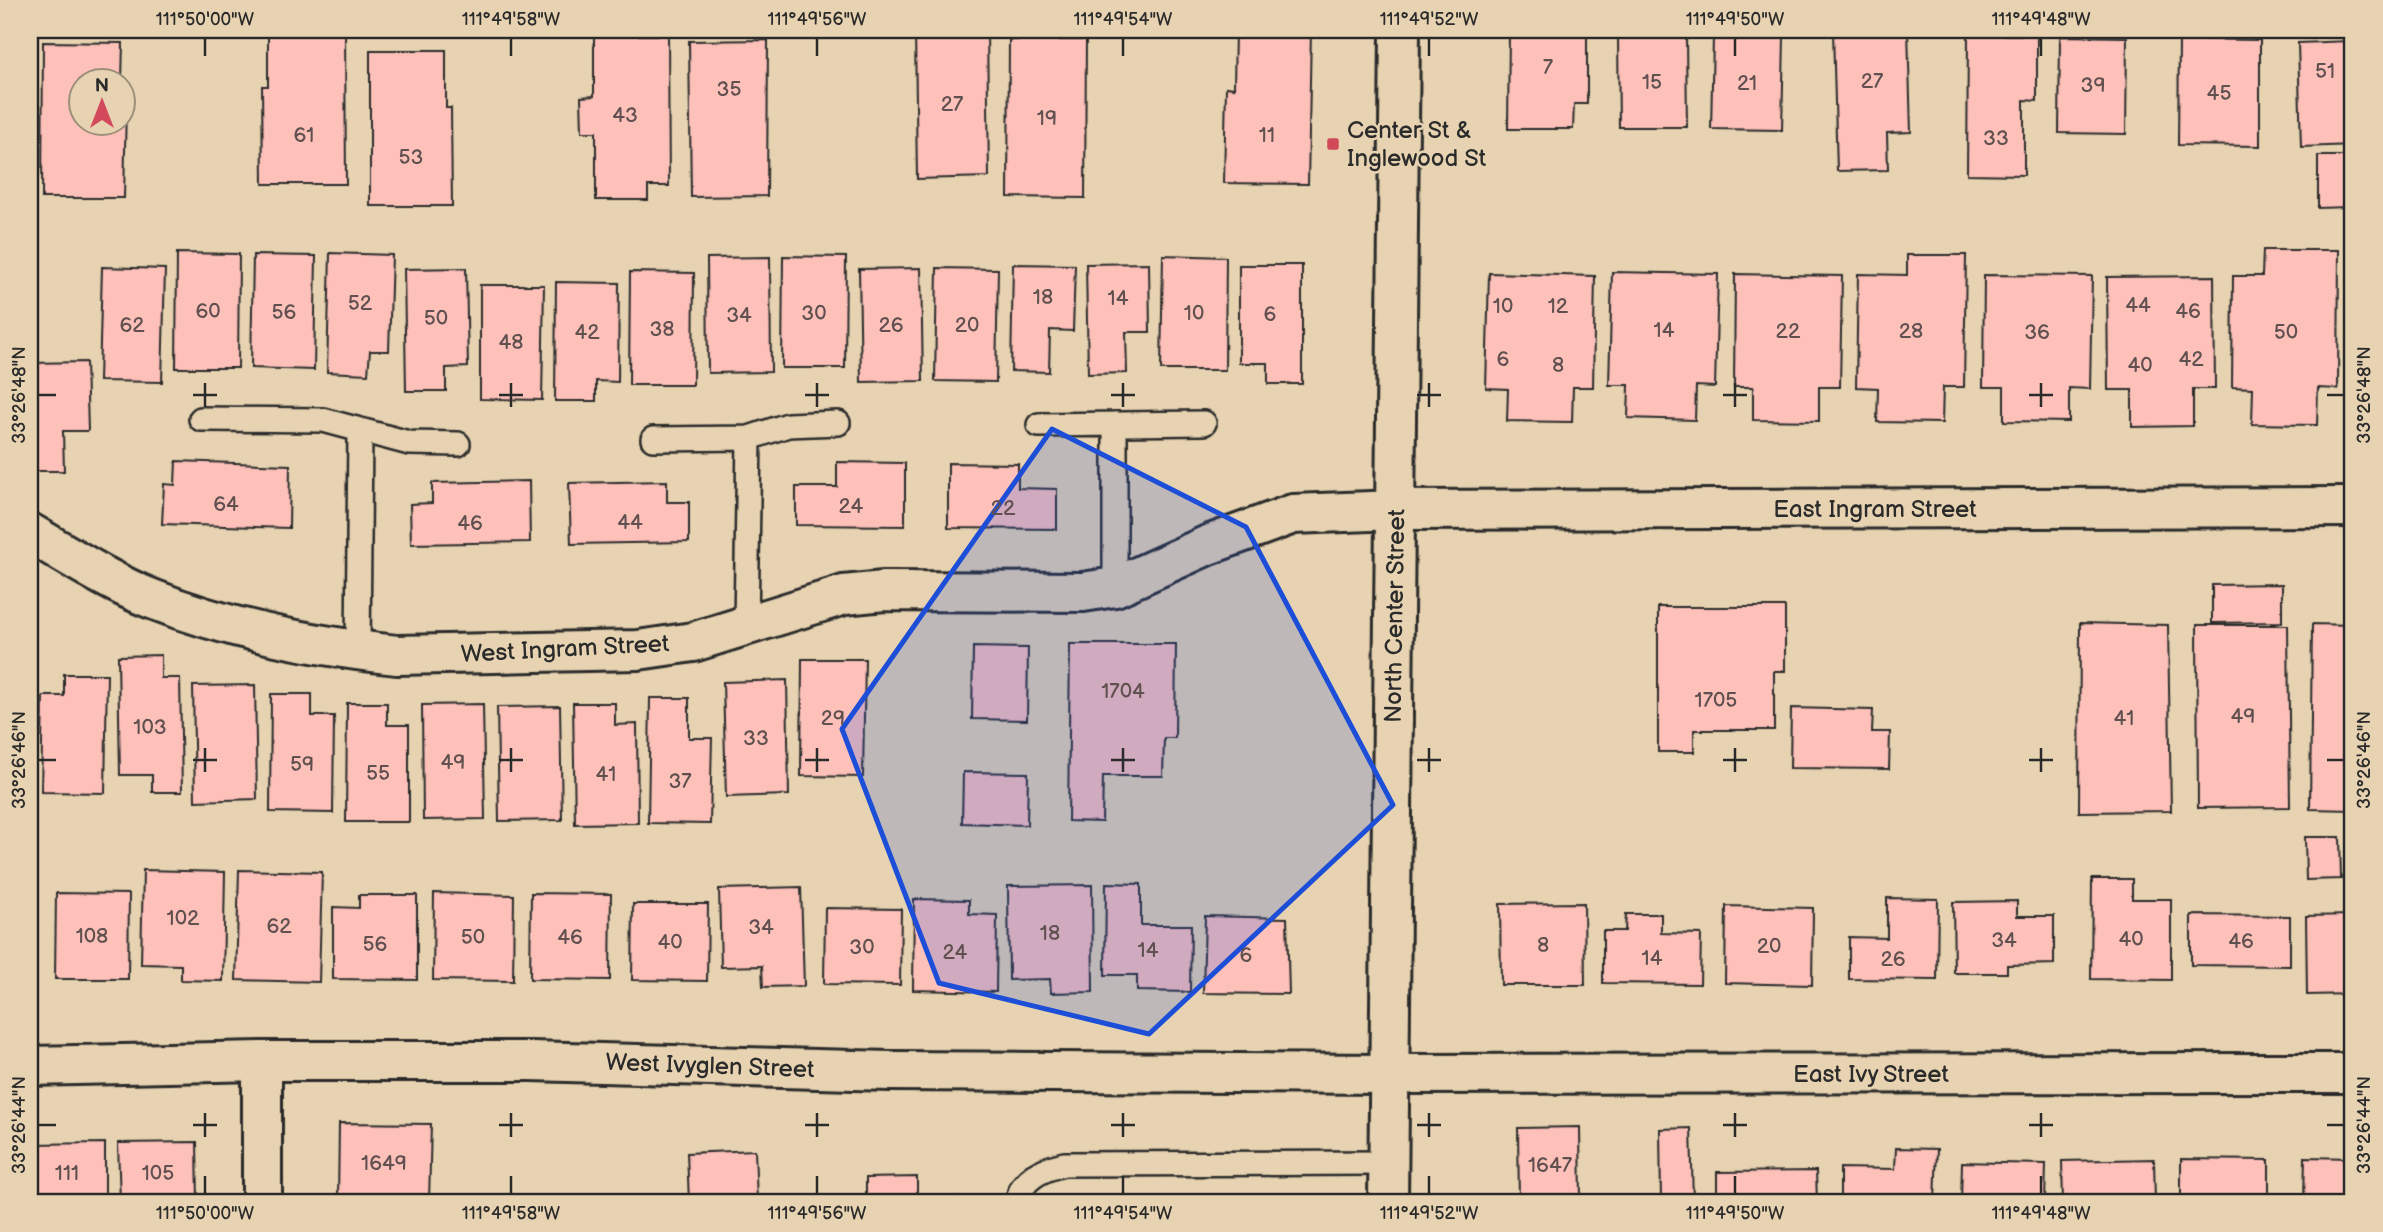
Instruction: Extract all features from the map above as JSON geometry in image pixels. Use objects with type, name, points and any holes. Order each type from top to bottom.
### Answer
[{"type":"street","name":"North Center Street","points":[[1388,1202],[1400,30]]},
{"type":"street","name":"East Ingram Street","points":[[1396,510],[2353,507]]},
{"type":"street","name":"West Ingram Street","points":[[30,533],[82,564],[151,599],[255,632],[397,656],[638,650],[693,642],[844,595],[884,591],[1083,592],[1115,586],[1208,545],[1293,514],[1396,510]]},
{"type":"street","name":"West Ivyglen Street","points":[[30,1066],[262,1061],[531,1061],[890,1071],[1390,1074]]},
{"type":"street","points":[[262,1061],[262,1202]]},
{"type":"street","name":"East Ivy Street","points":[[1390,1074],[2353,1073]]},
{"type":"lane","points":[[201,419],[323,420],[409,443],[458,444]]},
{"type":"lane","points":[[653,439],[749,438],[788,425],[838,423]]},
{"type":"lane","points":[[1039,425],[1204,423]]},
{"type":"lane","points":[[1115,424],[1115,586]]},
{"type":"lane","points":[[358,651],[360,431]]},
{"type":"lane","points":[[746,625],[749,438]]},
{"type":"lane","points":[[1018,1202],[1028,1179],[1048,1168],[1064,1164],[1388,1163]]},
{"type":"highlighted area","points":[[1052,429],[1246,527],[1393,805],[1149,1034],[939,983],[842,729]]},
{"type":"building","points":[[268,30],[345,30],[346,184],[263,184],[262,86],[268,86]]},
{"type":"building","points":[[915,30],[987,30],[989,177],[917,179]]},
{"type":"building","points":[[1235,30],[1311,30],[1308,184],[1224,183],[1226,87],[1234,88]]},
{"type":"building","points":[[1509,30],[1587,30],[1587,104],[1574,104],[1573,129],[1508,129]]},
{"type":"building","points":[[1908,30],[1911,132],[1887,133],[1888,170],[1837,171],[1833,31]]},
{"type":"building","points":[[1968,34],[2037,35],[2037,101],[2024,100],[2024,175],[1967,174]]},
{"type":"building","points":[[594,35],[668,35],[669,186],[648,186],[648,200],[596,200],[596,132],[582,132],[581,97],[594,96]]},
{"type":"building","points":[[1686,36],[1687,127],[1619,127],[1618,37]]},
{"type":"building","points":[[2060,36],[2127,37],[2126,134],[2059,133]]},
{"type":"building","points":[[1713,37],[1784,37],[1782,130],[1711,129]]},
{"type":"building","points":[[2179,39],[2260,40],[2260,146],[2178,145]]},
{"type":"building","points":[[768,40],[767,196],[691,197],[689,41]]},
{"type":"building","points":[[1009,40],[1086,40],[1085,198],[1008,197]]},
{"type":"building","points":[[2350,41],[2353,145],[2301,147],[2298,43]]},
{"type":"building","points":[[43,42],[123,43],[122,66],[66,66],[66,136],[125,136],[124,198],[42,198]]},
{"type":"building","points":[[370,50],[446,50],[446,108],[451,108],[452,206],[370,206]]},
{"type":"building","points":[[2318,156],[2353,156],[2353,227],[2348,227],[2348,207],[2318,208]]},
{"type":"building","points":[[2263,250],[2339,250],[2338,389],[2318,388],[2317,425],[2252,424],[2253,388],[2232,387],[2233,276],[2262,276]]},
{"type":"building","points":[[177,253],[239,254],[238,368],[176,368]]},
{"type":"building","points":[[330,253],[392,255],[389,351],[370,351],[368,374],[327,372]]},
{"type":"building","points":[[253,255],[316,256],[314,370],[251,368]]},
{"type":"building","points":[[1163,255],[1226,257],[1225,370],[1161,370]]},
{"type":"building","points":[[1907,255],[1966,255],[1964,387],[1943,387],[1942,423],[1877,422],[1878,388],[1856,387],[1858,274],[1907,275]]},
{"type":"building","points":[[783,256],[846,257],[845,368],[782,368]]},
{"type":"building","points":[[770,257],[771,372],[708,373],[707,258]]},
{"type":"building","points":[[1149,263],[1150,332],[1126,332],[1127,373],[1088,374],[1086,264]]},
{"type":"building","points":[[1013,264],[1075,265],[1073,331],[1050,330],[1049,372],[1011,371]]},
{"type":"building","points":[[1239,265],[1302,265],[1302,384],[1268,384],[1268,363],[1239,363]]},
{"type":"building","points":[[102,267],[165,269],[162,382],[99,381]]},
{"type":"building","points":[[466,268],[468,367],[446,368],[446,391],[406,391],[404,269]]},
{"type":"building","points":[[921,268],[923,381],[861,382],[859,269]]},
{"type":"building","points":[[937,268],[998,269],[996,382],[935,381]]},
{"type":"building","points":[[630,272],[694,273],[693,385],[629,385]]},
{"type":"building","points":[[1612,272],[1718,274],[1715,387],[1696,386],[1695,420],[1628,418],[1629,385],[1609,385]]},
{"type":"building","points":[[1489,273],[1595,276],[1593,387],[1573,387],[1572,422],[1507,421],[1508,389],[1486,388]]},
{"type":"building","points":[[1735,274],[1842,276],[1840,387],[1819,387],[1819,421],[1753,420],[1753,387],[1734,387]]},
{"type":"building","points":[[1984,275],[2092,276],[2090,389],[2069,388],[2069,422],[2004,421],[2004,387],[1983,387]]},
{"type":"building","points":[[2214,276],[2215,389],[2193,389],[2193,426],[2132,427],[2132,390],[2108,390],[2107,277]]},
{"type":"building","points":[[556,282],[619,283],[618,382],[596,381],[596,401],[555,401]]},
{"type":"building","points":[[480,285],[544,285],[542,400],[480,399]]},
{"type":"building","points":[[86,362],[88,431],[63,431],[64,471],[30,471],[30,363]]},
{"type":"building","points":[[176,461],[290,465],[289,528],[162,524],[164,484],[175,485]]},
{"type":"building","points":[[837,462],[905,463],[905,526],[796,525],[796,487],[837,487]]},
{"type":"building","points":[[948,463],[1018,464],[1018,488],[1057,489],[1057,529],[948,528]]},
{"type":"building","points":[[529,481],[530,542],[411,544],[410,504],[432,503],[432,483]]},
{"type":"building","points":[[667,481],[667,502],[689,502],[689,542],[571,544],[569,483]]},
{"type":"building","points":[[2282,584],[2282,622],[2212,623],[2212,585]]},
{"type":"building","points":[[1658,607],[1785,607],[1785,671],[1774,671],[1774,730],[1694,730],[1694,752],[1658,752]]},
{"type":"building","points":[[2080,623],[2168,625],[2171,811],[2079,812]]},
{"type":"building","points":[[2312,624],[2353,625],[2353,810],[2310,809]]},
{"type":"building","points":[[2197,625],[2288,625],[2290,807],[2198,808]]},
{"type":"building","points":[[1070,644],[1176,644],[1175,738],[1164,738],[1163,776],[1103,776],[1102,822],[1068,821]]},
{"type":"building","points":[[973,647],[1028,648],[1027,720],[972,719]]},
{"type":"building","points":[[161,655],[161,678],[180,678],[182,792],[152,792],[152,775],[120,775],[118,656]]},
{"type":"building","points":[[802,659],[865,659],[863,777],[801,776]]},
{"type":"building","points":[[64,674],[107,674],[105,793],[41,792],[43,696],[64,696]]},
{"type":"building","points":[[787,680],[789,795],[726,797],[723,682]]},
{"type":"building","points":[[255,685],[257,799],[195,801],[193,686]]},
{"type":"building","points":[[271,694],[312,694],[312,716],[334,716],[333,813],[270,812]]},
{"type":"building","points":[[650,698],[689,698],[689,738],[712,738],[710,824],[648,823]]},
{"type":"building","points":[[347,703],[387,703],[387,725],[409,725],[409,822],[346,822]]},
{"type":"building","points":[[573,703],[615,703],[615,725],[637,724],[638,823],[575,824]]},
{"type":"building","points":[[483,704],[485,819],[423,820],[422,705]]},
{"type":"building","points":[[560,706],[562,820],[499,821],[497,707]]},
{"type":"building","points":[[1791,708],[1873,710],[1872,732],[1890,732],[1889,769],[1790,768]]},
{"type":"building","points":[[963,772],[1028,773],[1027,825],[962,823]]},
{"type":"building","points":[[2305,837],[2340,837],[2341,879],[2306,880]]},
{"type":"building","points":[[143,870],[225,872],[223,981],[181,980],[181,965],[141,964]]},
{"type":"building","points":[[239,870],[322,872],[319,982],[236,980]]},
{"type":"building","points":[[2092,879],[2132,879],[2132,899],[2171,899],[2171,980],[2091,979]]},
{"type":"building","points":[[1106,883],[1141,884],[1141,925],[1191,925],[1190,992],[1137,991],[1137,975],[1105,975]]},
{"type":"building","points":[[1092,885],[1093,992],[1051,993],[1050,979],[1009,980],[1008,886]]},
{"type":"building","points":[[801,887],[804,986],[763,987],[762,966],[721,967],[719,889]]},
{"type":"building","points":[[31,889],[32,981],[30,981]]},
{"type":"building","points":[[56,893],[129,894],[128,979],[55,979]]},
{"type":"building","points":[[434,893],[514,895],[513,981],[433,980]]},
{"type":"building","points":[[531,893],[611,894],[610,980],[530,979]]},
{"type":"building","points":[[359,895],[417,895],[417,980],[333,979],[333,907],[359,908]]},
{"type":"building","points":[[1887,898],[1938,899],[1937,980],[1849,979],[1849,937],[1887,938]]},
{"type":"building","points":[[914,899],[969,900],[969,914],[997,915],[996,992],[913,990]]},
{"type":"building","points":[[2017,901],[2017,916],[2054,916],[2054,964],[2007,965],[2007,973],[1954,973],[1953,902]]},
{"type":"building","points":[[1584,903],[1585,985],[1501,985],[1500,904]]},
{"type":"building","points":[[633,904],[708,904],[707,981],[632,980]]},
{"type":"building","points":[[1726,906],[1813,908],[1812,985],[1725,983]]},
{"type":"building","points":[[825,908],[901,909],[900,985],[824,984]]},
{"type":"building","points":[[1626,914],[1661,914],[1661,933],[1701,934],[1700,984],[1603,983],[1603,931],[1625,931]]},
{"type":"building","points":[[2191,915],[2290,916],[2290,966],[2191,965]]},
{"type":"building","points":[[2353,915],[2353,994],[2307,995],[2306,916]]},
{"type":"building","points":[[1205,916],[1287,918],[1289,994],[1203,993]]},
{"type":"building","points":[[339,1123],[431,1124],[429,1202],[338,1202]]},
{"type":"building","points":[[1580,1127],[1581,1202],[1519,1202],[1518,1128]]},
{"type":"building","points":[[1691,1128],[1693,1202],[1661,1202],[1660,1129]]},
{"type":"building","points":[[197,1142],[198,1202],[120,1202],[118,1143]]},
{"type":"building","points":[[105,1143],[105,1202],[30,1202],[30,1144]]},
{"type":"building","points":[[1896,1148],[1937,1149],[1935,1202],[1840,1202],[1840,1168],[1895,1169]]},
{"type":"building","points":[[755,1150],[757,1202],[689,1202],[687,1153]]},
{"type":"building","points":[[2305,1157],[2353,1158],[2353,1202],[2304,1202]]},
{"type":"building","points":[[2154,1159],[2155,1202],[2063,1202],[2062,1161]]},
{"type":"building","points":[[2181,1159],[2269,1160],[2269,1202],[2181,1202]]},
{"type":"building","points":[[1962,1162],[2046,1164],[2045,1202],[1961,1202]]},
{"type":"building","points":[[1816,1171],[1817,1202],[1717,1202],[1717,1172]]},
{"type":"building","points":[[917,1177],[917,1197],[958,1197],[958,1202],[866,1202],[866,1178]]},
{"type":"place","name":"Center St & Inglewood St","points":[[1333,144]]}]
